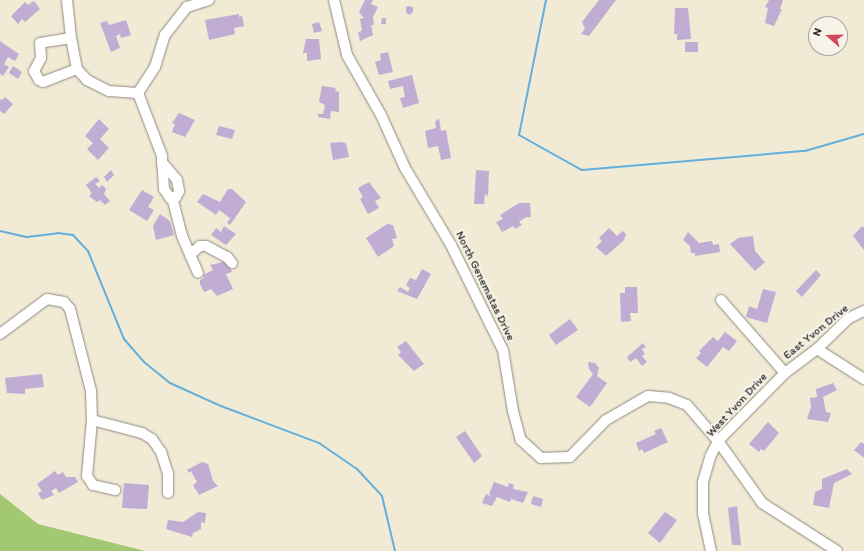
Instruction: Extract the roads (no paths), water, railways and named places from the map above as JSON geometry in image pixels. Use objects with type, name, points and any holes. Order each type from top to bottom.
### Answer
[{"type":"street","points":[[67,0],[71,38],[77,69],[87,80],[109,91],[138,93]]},
{"type":"street","points":[[138,93],[155,67],[164,35],[188,7],[209,0]]},
{"type":"street","name":"North Genematas Drive","points":[[334,0],[347,56],[381,115],[405,168],[451,245],[502,350],[513,411],[522,440],[541,458],[570,457],[606,420],[648,396],[669,398],[686,405],[718,441],[762,503],[837,551]]},
{"type":"street","points":[[71,38],[40,43],[41,58],[34,71],[39,80],[43,82],[77,69]]},
{"type":"street","points":[[138,93],[162,162],[164,189],[167,195],[172,197],[182,236],[198,273]]},
{"type":"street","points":[[190,255],[200,246],[206,246],[226,257],[232,263]]},
{"type":"street","points":[[0,334],[47,299],[64,302],[73,318],[79,347],[89,374],[92,420],[87,476],[93,484],[115,490]]},
{"type":"street","points":[[721,300],[785,373]]},
{"type":"street","name":"East Yvon Drive","points":[[785,373],[817,349],[849,318],[864,311]]},
{"type":"street","points":[[817,349],[864,379]]},
{"type":"street","name":"West Yvon Drive","points":[[711,551],[702,514],[703,482],[710,457],[718,441],[785,373]]},
{"type":"street","points":[[92,420],[142,433],[152,439],[161,452],[168,473],[168,493]]},
{"type":"waterway","points":[[546,0],[519,135],[582,170],[805,151],[864,134]]},
{"type":"waterway","points":[[0,231],[27,237],[58,233],[73,235],[88,251],[124,339],[144,362],[170,383],[221,406],[319,443],[357,469],[382,496],[395,551]]}]
